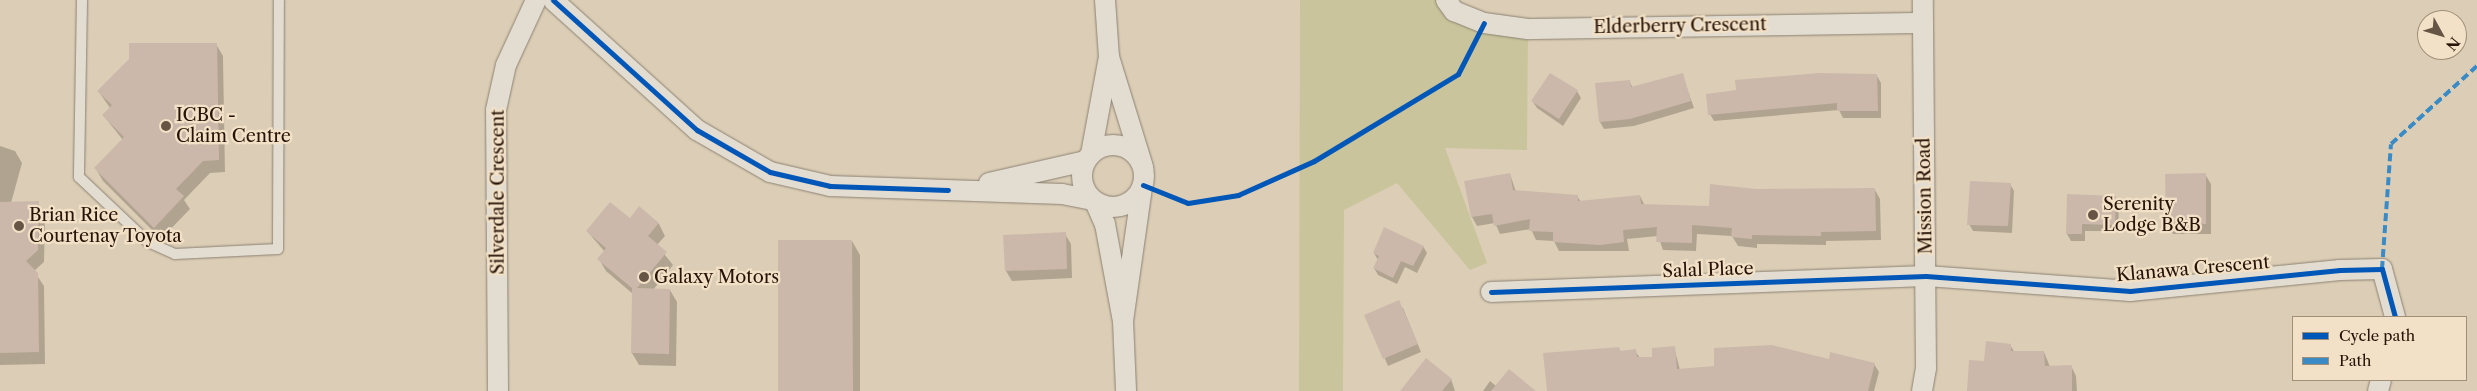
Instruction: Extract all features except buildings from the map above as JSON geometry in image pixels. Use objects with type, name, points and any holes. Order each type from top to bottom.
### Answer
[{"type":"street","name":"Silverdale Crescent","points":[[498,391],[496,110],[506,65],[536,0]]},
{"type":"street","points":[[553,0],[697,130],[770,172],[830,186],[1062,194],[1094,201],[1108,207],[1124,206],[1142,188]]},
{"type":"street","points":[[1105,0],[1109,57],[1143,167],[1142,188],[1123,321]]},
{"type":"street","name":"Elderberry Crescent","points":[[1446,0],[1454,11],[1484,23],[1528,28],[1923,23]]},
{"type":"street","name":"Mission Road","points":[[1922,391],[1926,368],[1923,0]]},
{"type":"street","points":[[1109,57],[1082,181],[1105,224],[1123,321],[1126,391]]},
{"type":"street","points":[[948,190],[1024,178],[1088,158],[1100,148],[1121,146],[1135,154],[1143,167]]},
{"type":"street","name":"Klanawa Crescent","points":[[1926,276],[2130,291],[2340,270],[2382,269],[2395,316]]},
{"type":"street","name":"Salal Place","points":[[1491,292],[1926,276]]},
{"type":"lane","points":[[82,0],[79,177],[148,242],[175,254],[278,250],[279,0]]},
{"type":"shaded area","points":[[1300,0],[1446,0],[1528,29],[1527,150],[1445,148],[1487,263],[1470,270],[1397,183],[1344,210],[1343,391],[1299,391]]},
{"type":"marked path","points":[[2382,269],[2391,144],[2477,66]]},
{"type":"cycle path","points":[[553,0],[697,130],[770,172],[830,186],[948,190]]},
{"type":"cycle path","points":[[1143,185],[1188,203],[1238,195],[1314,161],[1458,74],[1484,23]]},
{"type":"cycle path","points":[[1491,292],[1926,276],[2130,291],[2340,270],[2382,269],[2395,316]]},
{"type":"place","name":"ICBC - Claim Centre","points":[[166,126]]},
{"type":"place","name":"Serenity Lodge B&B","points":[[2093,215]]},
{"type":"place","name":"Brian Rice Courtenay Toyota","points":[[19,226]]},
{"type":"place","name":"Galaxy Motors","points":[[644,277]]}]
